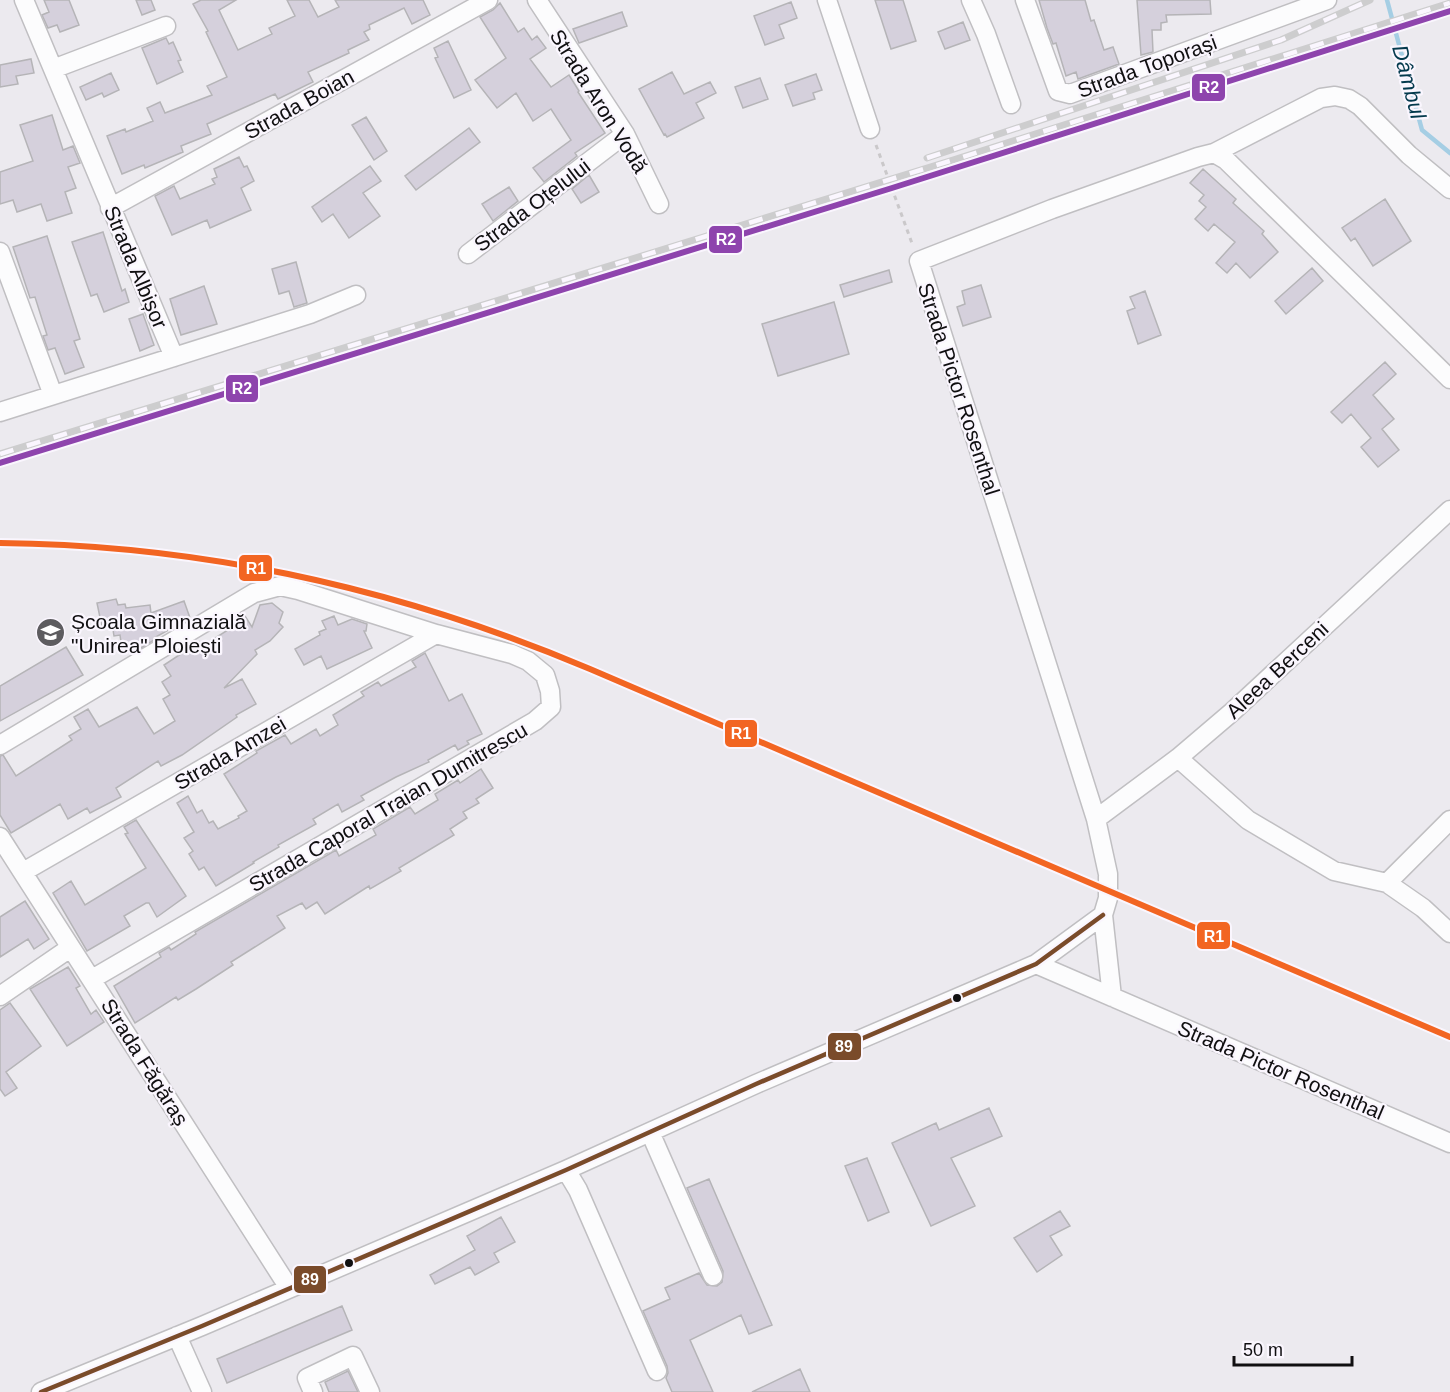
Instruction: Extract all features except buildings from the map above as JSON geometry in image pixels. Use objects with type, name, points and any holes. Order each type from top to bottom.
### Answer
[{"type":"street","name":"Strada Albișor","points":[[24,0],[174,357]]},
{"type":"street","name":"Strada Boian","points":[[110,208],[488,0]]},
{"type":"street","name":"Strada Aron Vodă","points":[[537,0],[625,134],[659,204]]},
{"type":"street","points":[[827,0],[870,129]]},
{"type":"street","points":[[970,0],[986,34],[1011,104]]},
{"type":"street","name":"Strada Toporași","points":[[1025,0],[1058,91],[1070,94],[1327,0]]},
{"type":"street","points":[[53,69],[166,26]]},
{"type":"street","name":"Strada Pictor Rosenthal","points":[[1112,997],[1103,915],[1109,890],[1108,874],[1096,819],[919,261],[1052,209],[1214,153],[1310,103],[1321,98],[1335,96],[1349,99],[1360,106],[1409,154],[1450,189]]},
{"type":"street","name":"Strada Oțelului","points":[[468,254],[625,134]]},
{"type":"street","points":[[1214,153],[1226,160],[1450,379]]},
{"type":"street","points":[[0,252],[53,395]]},
{"type":"street","points":[[0,412],[310,314],[356,295]]},
{"type":"street","name":"Aleea Berceni","points":[[1096,819],[1178,758],[1232,712],[1450,510]]},
{"type":"street","points":[[0,745],[266,588],[280,586],[298,590],[436,634]]},
{"type":"street","name":"Strada Amzei","points":[[24,872],[436,634]]},
{"type":"street","name":"Strada Caporal Traian Dumitrescu","points":[[92,979],[535,721],[551,706],[550,691],[545,675],[528,661],[512,654],[436,634]]},
{"type":"street","points":[[1178,758],[1248,820],[1334,871],[1388,883],[1423,908],[1450,933]]},
{"type":"street","points":[[1388,883],[1450,820]]},
{"type":"street","name":"Strada Făgăraș","points":[[0,837],[289,1288]]},
{"type":"street","points":[[42,1392],[76,1386],[177,1336],[566,1170],[1036,964],[1103,915]]},
{"type":"street","points":[[0,996],[70,948]]},
{"type":"street","name":"Strada Pictor Rosenthal","points":[[1036,964],[1450,1143]]},
{"type":"street","points":[[650,1132],[713,1276]]},
{"type":"street","points":[[566,1170],[578,1191],[657,1371]]},
{"type":"street","points":[[177,1336],[202,1392]]},
{"type":"street","points":[[313,1392],[307,1378],[353,1356],[370,1392]]},
{"type":"path","points":[[870,129],[919,261]]},
{"type":"waterway","name":"Dâmbul","points":[[1387,0],[1422,130],[1450,153]]},
{"type":"railway","points":[[927,158],[1281,40],[1370,0]]},
{"type":"railway","points":[[0,454],[953,160],[1450,3]]},
{"type":"railway","points":[[0,543],[152,552],[227,563],[301,577],[447,616],[590,669],[1450,1037]]},
{"type":"transit line","name":"R2","points":[[0,463],[892,188],[1450,11]]},
{"type":"transit line","name":"R1","points":[[0,543],[152,552],[227,563],[301,577],[447,616],[590,669],[1450,1037]]},
{"type":"transit line","name":"89","points":[[41,1392],[202,1326],[566,1170],[756,1084],[1036,964],[1103,915]]},
{"type":"place","name":"Școala Gimnazială \"Unirea\" Ploiești","points":[[50,633]]}]
